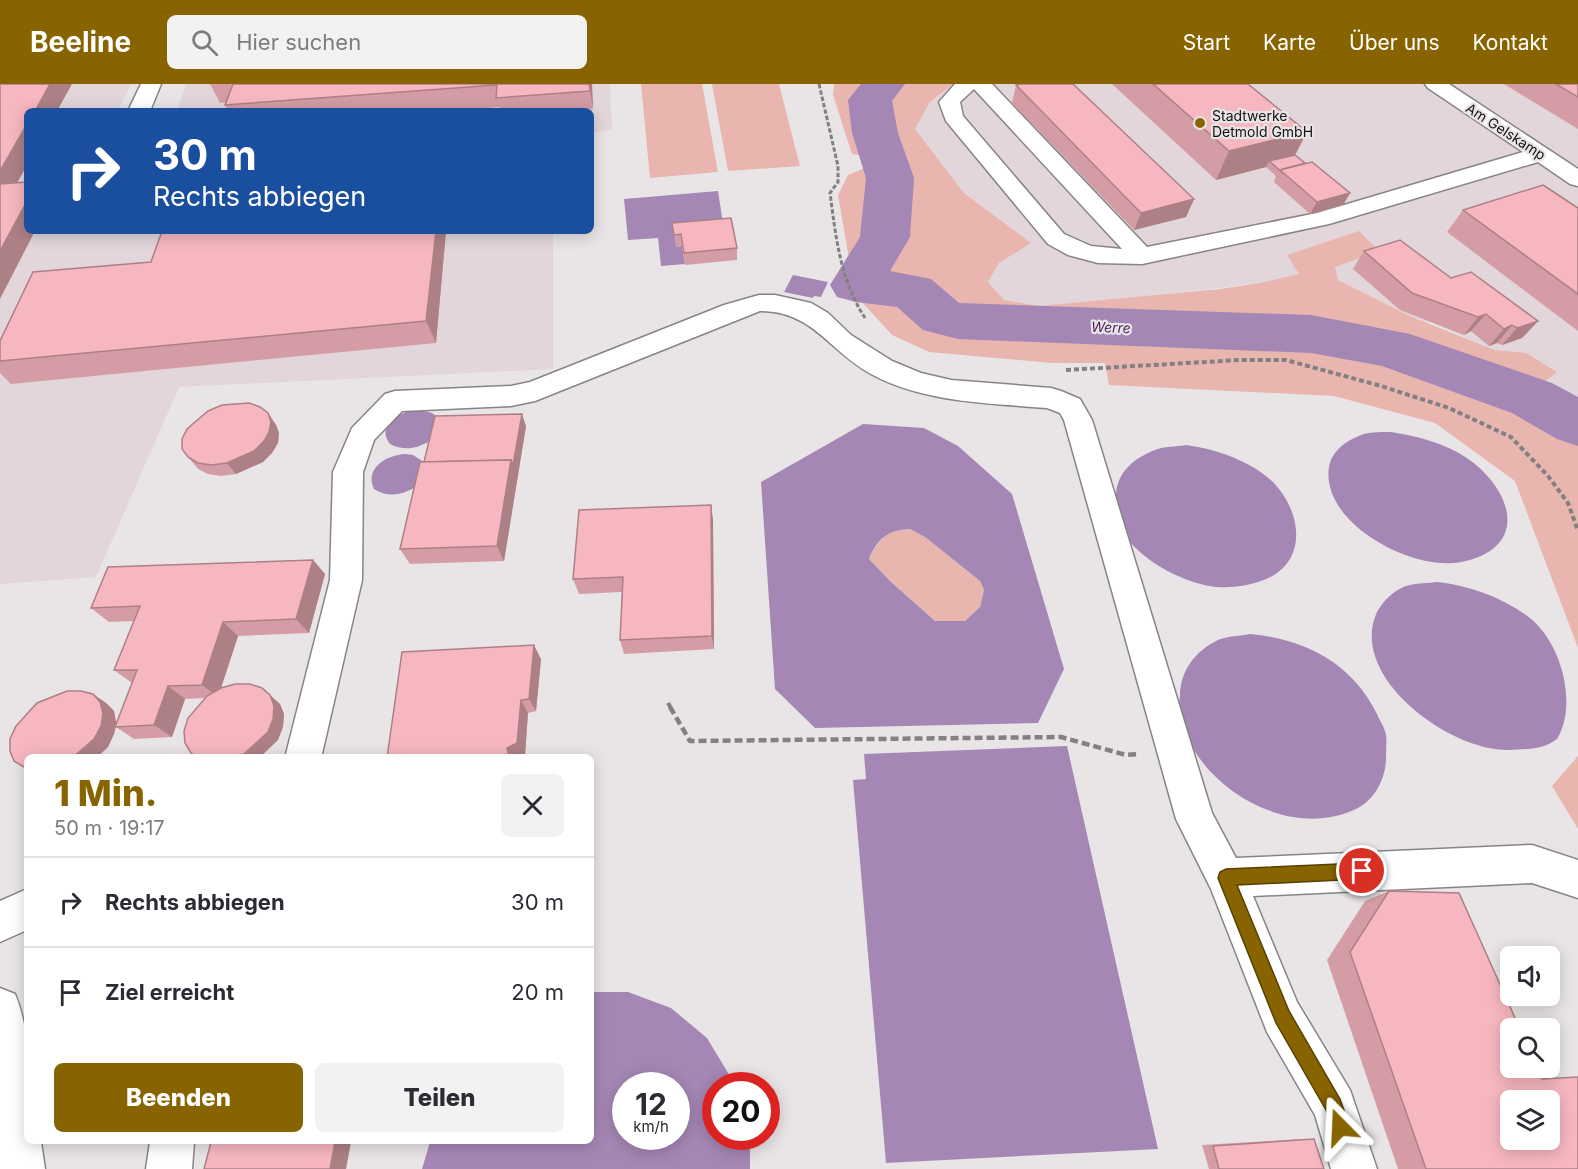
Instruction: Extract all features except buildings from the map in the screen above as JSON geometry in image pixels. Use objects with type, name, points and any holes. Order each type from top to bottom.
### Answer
[{"type":"street","points":[[140,108],[150,84]]},
{"type":"street","points":[[968,84],[949,102],[953,117],[1056,239],[1072,249],[1094,256],[1116,258],[1143,256],[1320,219],[1542,154]]},
{"type":"street","points":[[981,84],[1143,256]]},
{"type":"street","name":"Am Gelskamp","points":[[1435,84],[1578,178]]},
{"type":"street","points":[[304,754],[346,580],[348,472],[362,435],[395,401],[511,396],[535,391],[733,311],[759,303],[775,303],[802,309],[819,319],[842,341],[882,368],[915,381],[951,390],[1051,398],[1070,406],[1078,420],[1195,819],[1226,878],[1282,1017],[1334,1106],[1354,1169]]},
{"type":"street","points":[[1226,878],[1532,864],[1578,879]]},
{"type":"street","points":[[0,922],[24,910]]},
{"type":"street","points":[[0,1009],[22,1169]]},
{"type":"street","points":[[169,1169],[172,1144]]},
{"type":"path","points":[[819,84],[838,166],[838,182],[830,193],[842,275],[853,301],[866,318]]},
{"type":"path","points":[[1060,370],[1240,360],[1286,360],[1381,386],[1449,408],[1511,437],[1548,476],[1568,503],[1578,531]]},
{"type":"path","points":[[668,703],[690,741],[1061,737],[1126,755],[1175,753]]},
{"type":"shaded area","points":[[0,84],[131,84],[119,108],[24,108],[24,234],[553,234],[553,369],[179,387],[96,577],[0,584]]},
{"type":"shaded area","points":[[186,84],[610,84],[612,130],[594,133],[594,108],[178,108]]},
{"type":"shaded area","points":[[641,84],[702,84],[718,172],[650,178]]},
{"type":"shaded area","points":[[712,84],[779,84],[800,166],[728,171]]},
{"type":"shaded area","points":[[834,84],[953,84],[930,102],[915,129],[964,193],[1031,243],[999,263],[988,282],[1004,300],[1039,306],[1220,289],[1260,283],[1299,274],[1287,255],[1359,231],[1379,251],[1335,267],[1338,280],[1412,317],[1495,350],[1526,353],[1557,372],[1537,388],[1578,437],[1578,648],[1515,481],[1435,423],[1334,396],[1109,385],[1105,363],[1053,363],[929,352],[892,335],[861,301],[849,259],[838,195],[848,175],[872,165],[869,157],[852,154],[833,95]]},
{"type":"shaded area","points":[[953,84],[1578,84],[1578,399],[1495,350],[1432,323],[1393,319],[1260,283],[1116,300],[1039,306],[1004,300],[988,282],[999,263],[1031,243],[964,193],[915,129],[930,102]]},
{"type":"shaded area","points":[[718,191],[724,230],[676,247],[682,246],[685,264],[661,266],[658,238],[628,240],[624,199]]},
{"type":"shaded area","points":[[793,275],[828,282],[821,297],[814,296],[813,298],[784,292]]},
{"type":"shaded area","points":[[417,409],[432,413],[437,417],[430,441],[410,448],[400,448],[390,444],[386,437],[387,425],[397,416]]},
{"type":"shaded area","points":[[863,424],[924,428],[958,446],[1012,494],[1064,669],[1038,723],[815,728],[775,689],[761,482]],"holes":[[[910,529],[925,537],[980,581],[984,590],[980,607],[965,621],[935,621],[869,559],[880,541],[895,531]]]},
{"type":"shaded area","points":[[1391,432],[1424,439],[1456,451],[1475,464],[1489,478],[1506,507],[1507,522],[1504,535],[1496,547],[1481,556],[1461,562],[1441,563],[1419,559],[1396,551],[1374,539],[1354,524],[1339,507],[1330,488],[1329,467],[1333,455],[1358,436],[1367,433]]},
{"type":"shaded area","points":[[1186,445],[1216,451],[1235,458],[1262,473],[1275,484],[1293,514],[1296,530],[1295,546],[1289,560],[1278,572],[1261,581],[1234,587],[1203,585],[1171,573],[1141,553],[1129,541],[1120,527],[1115,511],[1117,487],[1123,473],[1147,453],[1162,448]]},
{"type":"shaded area","points":[[413,455],[424,462],[416,487],[395,494],[385,494],[374,489],[372,475],[379,464],[391,457]]},
{"type":"shaded area","points":[[910,529],[925,537],[980,581],[984,590],[980,607],[965,621],[935,621],[869,559],[876,546],[885,537],[896,531]]},
{"type":"shaded area","points":[[1438,582],[1473,589],[1495,597],[1526,615],[1539,626],[1549,640],[1563,674],[1566,691],[1563,725],[1557,739],[1552,743],[1528,749],[1509,750],[1485,747],[1460,738],[1434,724],[1410,706],[1390,685],[1377,661],[1372,637],[1377,612],[1389,596],[1401,588],[1414,584]]},
{"type":"shaded area","points":[[1250,634],[1290,641],[1325,657],[1354,681],[1367,696],[1385,732],[1386,758],[1382,781],[1363,805],[1332,817],[1307,819],[1282,815],[1258,806],[1235,793],[1198,757],[1179,719],[1181,687],[1186,670],[1202,650],[1218,640]]},
{"type":"shaded area","points":[[1067,746],[1158,1149],[886,1163],[853,780],[866,779],[864,754]]},
{"type":"shaded area","points":[[1578,756],[1578,829],[1552,786]]},
{"type":"shaded area","points":[[594,992],[628,992],[671,1008],[707,1038],[728,1072],[702,1072],[702,1150],[750,1150],[750,1169],[422,1169],[429,1144],[594,1144]]},
{"type":"waterway","name":"Werre","points":[[884,84],[870,100],[875,133],[890,178],[885,237],[856,285],[912,291],[942,317],[958,321],[1311,334],[1390,348],[1532,398],[1578,424]]},
{"type":"place","name":"Stadtwerke Detmold GmbH","points":[[1200,123]]},
{"type":"route","points":[[1340,1127],[1334,1106],[1282,1017],[1226,878],[1362,871]]}]
